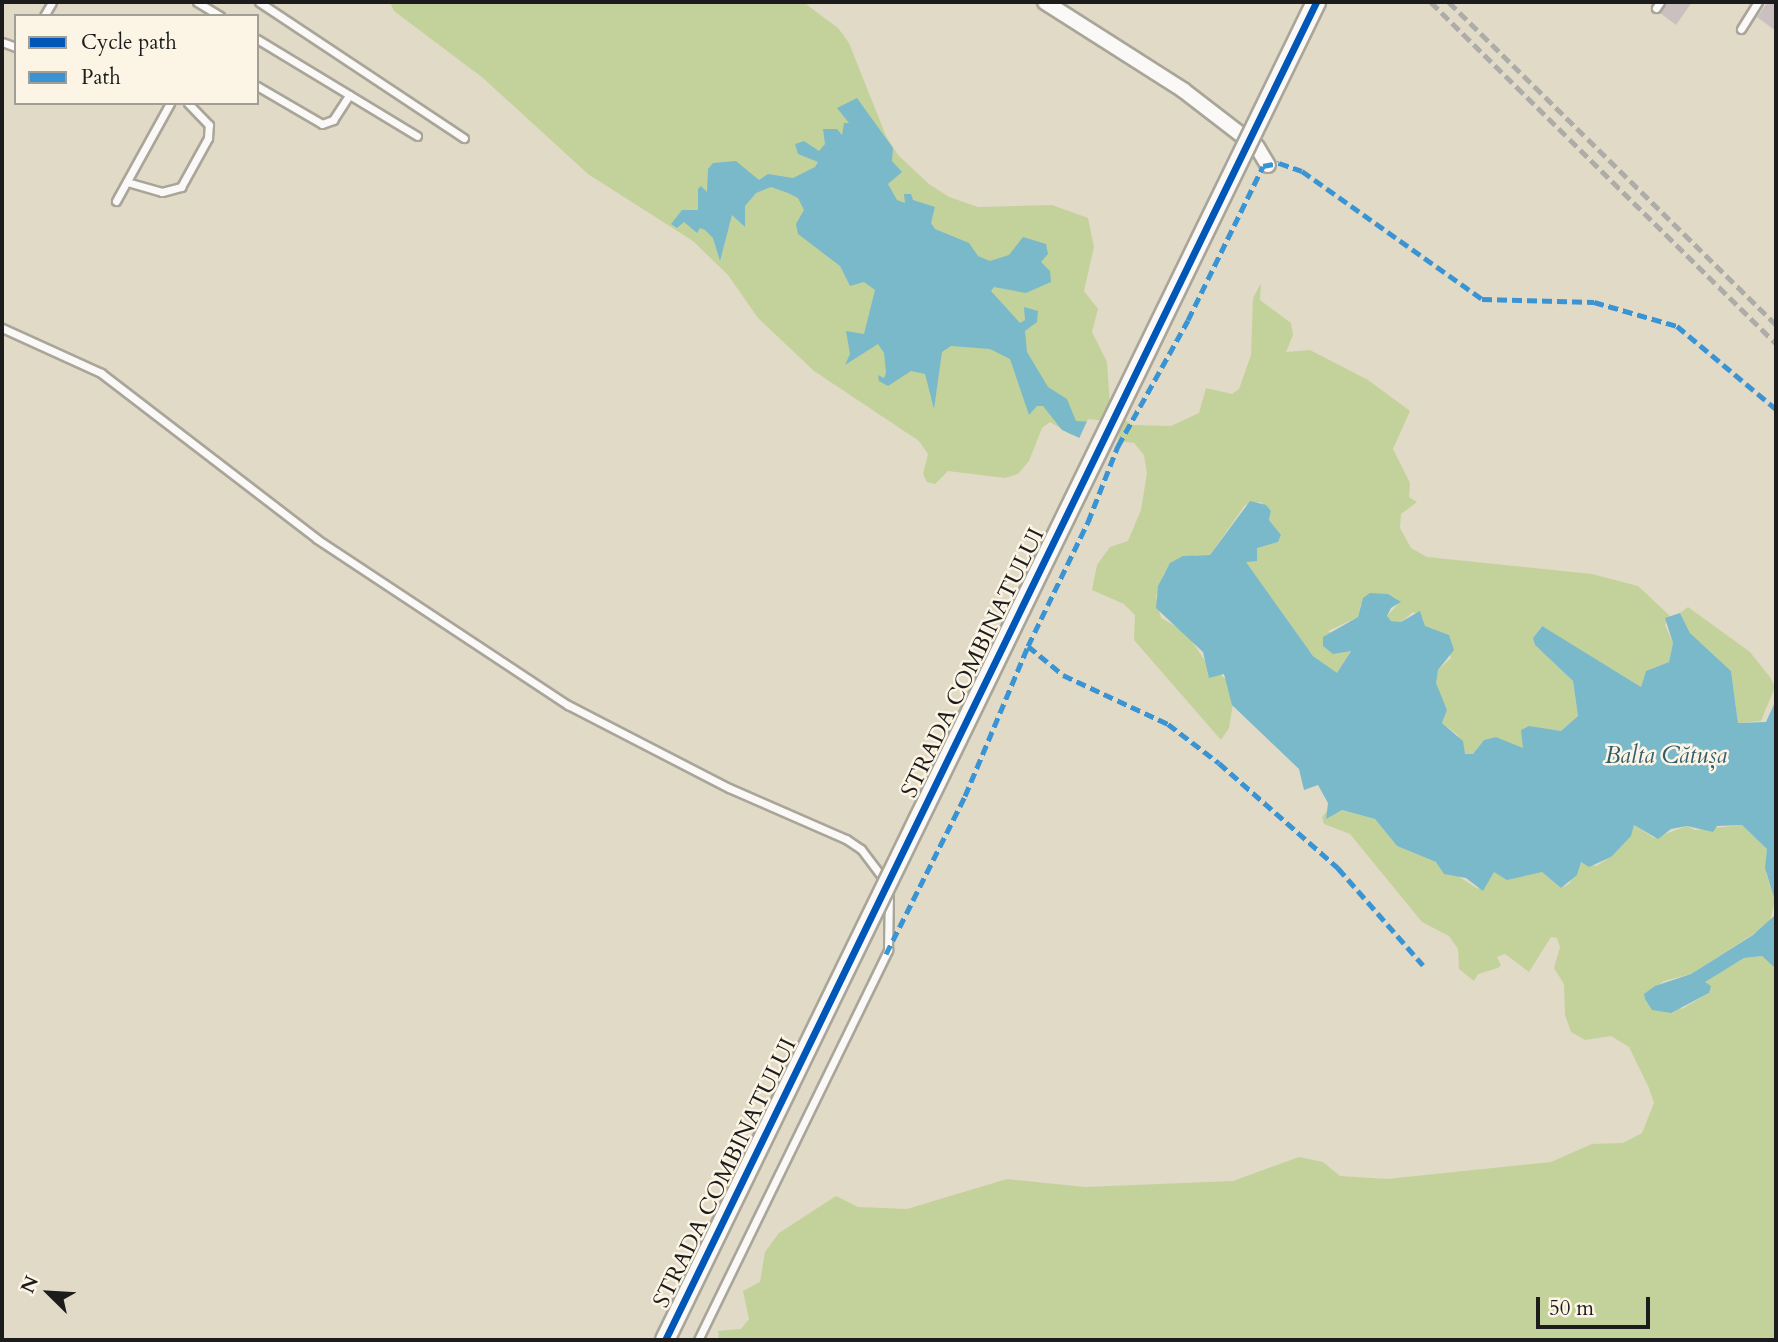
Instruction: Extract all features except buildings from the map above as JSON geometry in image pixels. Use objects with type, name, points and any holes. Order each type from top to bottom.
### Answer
[{"type":"street","points":[[1045,2],[1183,90],[1257,147],[1268,165]]},
{"type":"street","name":"STRADA COMBINATULUI","points":[[665,1340],[1316,2]]},
{"type":"lane","points":[[197,2],[216,14]]},
{"type":"lane","points":[[260,2],[464,138]]},
{"type":"lane","points":[[1741,29],[1758,2]]},
{"type":"lane","points":[[259,40],[416,136]]},
{"type":"lane","points":[[259,87],[322,124],[333,120],[349,95]]},
{"type":"lane","points":[[116,201],[169,105]]},
{"type":"lane","points":[[127,182],[162,192],[181,187],[208,138],[209,125],[190,105]]},
{"type":"lane","points":[[2,328],[101,373],[317,539],[568,705],[729,788],[846,839],[890,887],[888,950],[698,1340]]},
{"type":"green space","points":[[390,2],[803,2],[838,28],[849,43],[886,136],[898,155],[929,184],[949,197],[978,207],[1052,205],[1088,218],[1094,247],[1084,291],[1098,309],[1092,332],[1107,362],[1110,406],[1120,417],[1133,425],[1171,426],[1199,413],[1206,388],[1232,394],[1239,389],[1251,355],[1253,298],[1261,283],[1260,300],[1291,323],[1293,335],[1286,352],[1310,350],[1368,380],[1410,411],[1393,449],[1410,483],[1409,497],[1417,502],[1401,514],[1400,528],[1411,548],[1427,557],[1592,574],[1638,586],[1670,616],[1665,625],[1673,643],[1669,662],[1646,671],[1641,687],[1541,626],[1533,638],[1535,645],[1573,681],[1578,716],[1561,731],[1540,729],[1524,749],[1496,737],[1484,740],[1473,754],[1464,754],[1458,735],[1442,723],[1447,710],[1435,683],[1438,670],[1451,658],[1442,634],[1424,626],[1423,618],[1413,612],[1401,622],[1391,621],[1387,616],[1400,602],[1361,604],[1358,617],[1328,631],[1351,650],[1337,674],[1313,656],[1245,561],[1257,547],[1278,542],[1281,535],[1269,520],[1271,511],[1260,502],[1245,505],[1210,555],[1194,555],[1164,573],[1156,597],[1161,618],[1186,632],[1207,664],[1228,681],[1234,698],[1229,728],[1221,740],[1134,640],[1135,615],[1124,604],[1092,590],[1097,565],[1110,547],[1128,541],[1141,510],[1147,473],[1144,455],[1134,443],[1070,434],[1050,422],[1042,428],[1029,461],[1018,474],[1005,478],[948,471],[935,484],[927,482],[923,474],[928,454],[919,441],[814,371],[758,318],[728,275],[693,241],[588,174],[483,78],[394,11]]},
{"type":"green space","points":[[1688,607],[1750,652],[1770,677],[1775,687],[1761,721],[1738,723],[1731,671],[1690,633],[1680,613]]},
{"type":"green space","points":[[1328,810],[1326,817],[1342,810],[1375,819],[1397,846],[1436,862],[1478,889],[1493,871],[1542,872],[1561,888],[1569,884],[1581,862],[1596,866],[1611,857],[1634,825],[1654,838],[1687,826],[1695,830],[1742,825],[1767,849],[1766,873],[1775,901],[1769,924],[1691,974],[1664,981],[1650,991],[1682,1009],[1709,993],[1704,982],[1744,958],[1762,956],[1776,969],[1776,1340],[719,1340],[718,1331],[741,1329],[749,1319],[743,1291],[760,1282],[765,1252],[779,1233],[836,1196],[858,1207],[907,1209],[1007,1179],[1085,1187],[1233,1181],[1299,1157],[1323,1162],[1340,1176],[1387,1179],[1551,1162],[1592,1144],[1623,1143],[1642,1133],[1654,1103],[1629,1047],[1611,1036],[1585,1040],[1571,1032],[1565,1015],[1564,984],[1554,968],[1560,947],[1557,938],[1551,937],[1529,972],[1505,954],[1497,957],[1501,965],[1498,968],[1478,974],[1474,981],[1459,969],[1458,949],[1449,936],[1422,922],[1350,834],[1324,824],[1322,817]]},
{"type":"water","points":[[857,98],[893,148],[892,161],[902,172],[888,184],[897,200],[905,203],[904,194],[911,194],[913,200],[935,207],[931,223],[935,229],[969,243],[978,256],[990,261],[1009,255],[1023,237],[1046,244],[1048,254],[1041,262],[1050,271],[1051,282],[1026,293],[994,287],[991,291],[1020,323],[1025,320],[1024,307],[1038,311],[1037,322],[1025,331],[1027,352],[1048,387],[1067,399],[1076,421],[1093,422],[1086,441],[1062,430],[1043,406],[1037,406],[1029,415],[1010,359],[990,349],[951,346],[942,352],[934,409],[925,374],[911,371],[888,386],[879,381],[878,375],[884,378],[886,373],[884,353],[878,344],[845,365],[850,354],[846,331],[864,334],[875,290],[864,282],[850,286],[840,266],[798,234],[796,224],[804,210],[798,198],[771,187],[756,193],[745,206],[745,227],[732,215],[720,261],[713,238],[705,230],[700,228],[697,233],[684,222],[677,228],[671,224],[682,210],[698,210],[698,189],[701,186],[707,192],[708,169],[713,163],[736,161],[759,180],[768,174],[793,178],[815,167],[818,162],[798,154],[795,144],[804,141],[819,151],[825,144],[823,129],[837,129],[842,135],[844,123],[849,123],[837,108]]},
{"type":"water","name":"Balta Cătușa","points":[[1250,501],[1266,505],[1271,511],[1269,520],[1281,535],[1278,542],[1257,548],[1257,561],[1246,562],[1313,656],[1337,673],[1351,651],[1333,654],[1323,646],[1323,637],[1358,617],[1363,598],[1370,593],[1388,594],[1401,602],[1391,608],[1387,616],[1391,621],[1401,622],[1420,611],[1425,626],[1449,635],[1454,650],[1438,670],[1436,683],[1447,710],[1442,723],[1463,741],[1465,754],[1473,754],[1484,740],[1496,737],[1523,748],[1521,730],[1529,726],[1561,731],[1578,716],[1573,681],[1535,645],[1533,638],[1542,626],[1641,687],[1646,671],[1669,662],[1673,643],[1665,618],[1680,613],[1690,633],[1731,671],[1738,723],[1766,722],[1776,700],[1776,969],[1762,956],[1744,958],[1705,982],[1711,986],[1709,993],[1671,1013],[1652,1010],[1645,999],[1644,994],[1655,986],[1691,974],[1753,935],[1774,916],[1775,901],[1765,868],[1767,849],[1742,825],[1717,826],[1713,832],[1687,826],[1671,829],[1658,839],[1634,825],[1631,836],[1611,857],[1589,867],[1581,862],[1577,875],[1561,888],[1542,872],[1507,880],[1494,872],[1483,891],[1466,878],[1444,874],[1436,862],[1397,846],[1375,819],[1342,810],[1326,819],[1328,803],[1318,785],[1304,790],[1299,769],[1232,705],[1224,674],[1209,678],[1203,652],[1156,608],[1158,586],[1170,563],[1183,556],[1210,555]]},
{"type":"pier","points":[[1088,419],[1117,422],[1121,428],[1117,441],[1094,447],[1078,441]]},
{"type":"railway","points":[[1431,2],[1776,344]]},
{"type":"railway","points":[[1449,2],[1776,325]]},
{"type":"marked path","points":[[886,954],[965,796],[1028,646],[1088,522],[1118,446],[1188,320],[1263,166],[1279,163],[1302,171],[1482,299],[1594,302],[1677,326],[1776,409]]},
{"type":"marked path","points":[[1028,646],[1063,675],[1168,724],[1219,763],[1338,868],[1423,965]]},
{"type":"cycle path","points":[[665,1340],[1316,2]]}]
